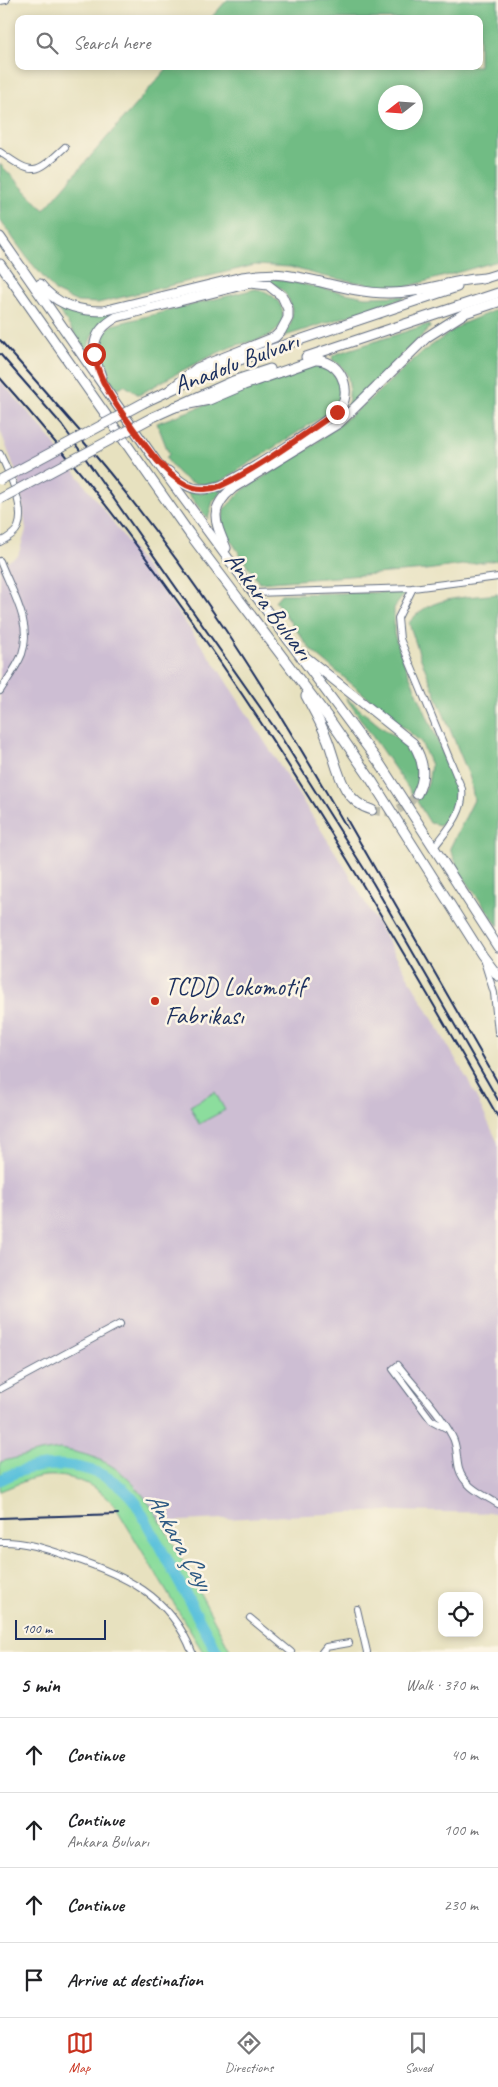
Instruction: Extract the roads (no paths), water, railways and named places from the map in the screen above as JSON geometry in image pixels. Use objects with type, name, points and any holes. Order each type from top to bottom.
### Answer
[{"type":"main road","points":[[0,232],[8,239],[50,296],[68,306],[88,311],[118,308],[242,277],[262,274],[283,275],[367,292],[388,293],[431,288],[466,279],[486,278]]},
{"type":"main road","name":"Ankara Bulvarı","points":[[0,237],[156,461],[380,764],[435,846],[498,947]]},
{"type":"main road","name":"Ankara Bulvarı","points":[[0,264],[189,533],[275,647],[372,781],[482,955],[498,976]]},
{"type":"main road","points":[[0,274],[23,297]]},
{"type":"main road","name":"Anadolu Bulvarı","points":[[0,480],[145,402],[225,364],[498,274]]},
{"type":"main road","points":[[106,388],[95,360],[94,346],[100,330],[105,324],[117,317],[250,283],[268,286],[282,296],[288,309],[288,318],[285,326],[275,337],[197,368],[170,390]]},
{"type":"main road","name":"Anadolu Bulvarı","points":[[0,499],[153,417],[233,381],[498,293]]},
{"type":"main road","points":[[232,562],[215,523],[215,513],[224,496],[233,488],[338,423],[427,337],[465,314],[498,302]]},
{"type":"main road","points":[[156,461],[188,486],[200,489],[220,486],[271,456],[337,412],[342,406],[345,389],[337,369],[327,362],[315,360],[208,400],[174,407]]},
{"type":"main road","points":[[275,647],[305,694],[322,726],[348,794],[362,807],[372,810]]},
{"type":"main road","points":[[294,647],[413,743],[419,753],[423,771],[422,785],[417,794]]},
{"type":"street","points":[[0,1],[6,0]]},
{"type":"street","points":[[0,152],[21,167],[33,170],[43,167],[65,147]]},
{"type":"street","points":[[0,454],[18,500],[20,514],[18,526],[14,532],[0,542]]},
{"type":"street","points":[[0,561],[21,612],[26,641],[22,656],[0,691]]},
{"type":"street","points":[[254,593],[413,588],[498,577]]},
{"type":"street","points":[[413,588],[398,618],[400,639],[462,789],[463,799],[454,822],[435,846]]},
{"type":"street","points":[[482,955],[494,993],[498,1032]]},
{"type":"street","points":[[0,1389],[120,1324]]},
{"type":"street","points":[[446,1428],[431,1420],[393,1369],[398,1365],[446,1428],[452,1436],[458,1452],[459,1469],[464,1482],[498,1504]]},
{"type":"street","points":[[0,1542],[15,1542],[38,1546],[99,1566],[126,1578],[154,1598],[175,1621],[192,1652]]},
{"type":"street","points":[[357,1609],[367,1652]]},
{"type":"street","points":[[250,1618],[291,1652]]},
{"type":"street","points":[[322,1652],[326,1647],[348,1642]]},
{"type":"waterway","name":"Ankara Çayı","points":[[0,1480],[17,1472],[35,1467],[73,1466],[108,1478],[123,1489],[136,1503],[217,1652]]},
{"type":"tunnel","points":[[372,810],[386,812],[398,810],[408,804],[417,794]]},
{"type":"railway","points":[[0,340],[84,436]]},
{"type":"railway","points":[[0,354],[62,425],[281,737],[373,883],[498,1100]]},
{"type":"railway","points":[[0,378],[73,463],[141,551],[206,642],[268,734],[386,924],[498,1117]]},
{"type":"railway","points":[[76,433],[152,527],[221,624],[286,724],[347,828]]},
{"type":"railway","points":[[346,818],[498,1083]]},
{"type":"railway","points":[[0,1518],[118,1514]]},
{"type":"place","name":"TCDD Lokomotif Fabrikası","points":[[155,1001]]}]
